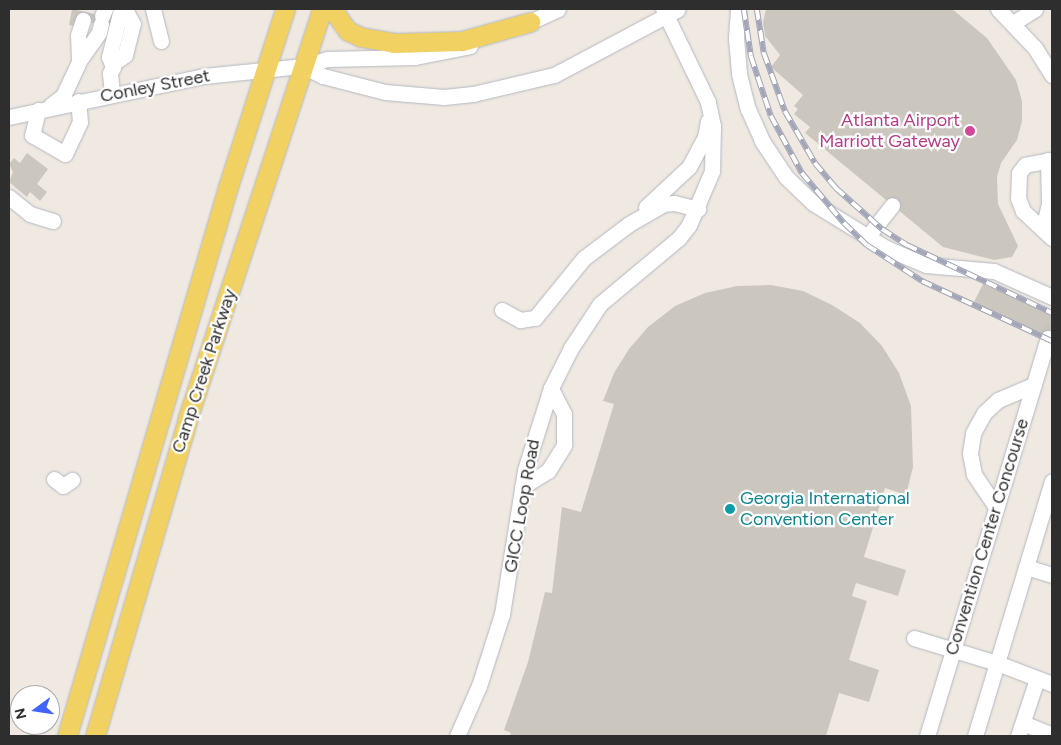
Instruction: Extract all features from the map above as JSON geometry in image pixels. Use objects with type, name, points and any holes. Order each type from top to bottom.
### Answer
[{"type":"main road","name":"Camp Creek Parkway","points":[[67,736],[285,9]]},
{"type":"main road","name":"Camp Creek Parkway","points":[[95,736],[188,417],[322,9]]},
{"type":"main road","points":[[332,9],[348,31],[360,37],[394,43],[462,41],[530,22]]},
{"type":"street","points":[[154,9],[161,41]]},
{"type":"street","points":[[303,66],[327,59],[438,54],[486,41],[558,9]]},
{"type":"street","points":[[738,9],[736,38],[739,74],[748,109],[762,141],[786,177],[812,203],[868,236],[926,265],[994,271],[1052,297]]},
{"type":"street","points":[[998,9],[1013,23],[1052,75]]},
{"type":"street","points":[[1013,23],[1035,9]]},
{"type":"street","points":[[125,10],[109,58],[113,67],[114,81],[134,89]]},
{"type":"street","points":[[303,66],[322,76],[385,92],[428,96],[473,94],[554,75],[669,11]]},
{"type":"street","name":"GICC Loop Road","points":[[456,736],[479,686],[502,614],[522,487],[534,435],[551,388],[571,348],[600,304],[617,287],[679,238],[698,209],[708,184],[713,156],[713,126],[708,102],[669,11]]},
{"type":"street","points":[[77,66],[63,96],[43,109],[32,135],[65,154],[80,122],[83,100],[78,86],[78,35],[93,15]]},
{"type":"street","name":"Conley Street","points":[[9,117],[134,89],[266,68],[303,66]]},
{"type":"street","points":[[112,93],[113,67]]},
{"type":"street","points":[[502,310],[520,320],[535,318],[569,274],[689,167],[704,137],[708,102]]},
{"type":"street","points":[[1050,160],[1048,233],[1023,210],[1018,198],[1019,173],[1034,161],[1050,160]]},
{"type":"street","points":[[9,197],[30,214],[53,221]]},
{"type":"street","points":[[605,241],[663,204],[674,203],[698,209]]},
{"type":"street","points":[[868,236],[892,206]]},
{"type":"street","name":"Convention Center Concourse","points":[[927,736],[1048,338]]},
{"type":"street","points":[[996,507],[974,474],[970,454],[973,433],[984,413],[998,400],[1034,385]]},
{"type":"street","points":[[522,487],[548,471],[564,445],[564,414],[551,388]]},
{"type":"street","points":[[54,480],[63,486],[72,480]]},
{"type":"street","points":[[975,736],[1052,481]]},
{"type":"street","points":[[1026,567],[1052,575]]},
{"type":"street","points":[[914,638],[997,663],[1052,684]]},
{"type":"street","points":[[1037,679],[1021,730],[1052,735]]},
{"type":"building","points":[[72,9],[113,18],[108,39],[101,37],[104,25],[77,19],[76,27],[69,25]]},
{"type":"building","name":"Atlanta Airport Marriott Gateway","points":[[766,9],[952,9],[987,38],[1016,80],[1022,101],[1022,121],[1017,140],[1001,163],[997,177],[998,204],[1018,246],[1012,257],[994,260],[943,247],[805,133],[810,127],[794,114],[798,109],[794,106],[803,95],[771,67],[780,55],[765,36],[763,22]]},
{"type":"building","points":[[27,153],[48,169],[37,184],[47,192],[40,201],[30,192],[27,197],[9,182],[13,172],[9,164],[14,158],[20,163]]},
{"type":"building","points":[[983,284],[1052,314],[1052,340],[973,304]]},
{"type":"building","name":"Georgia International Convention Center","points":[[771,285],[803,291],[832,305],[860,323],[882,346],[899,373],[911,406],[913,467],[906,495],[885,488],[864,557],[906,570],[898,596],[856,583],[852,596],[867,601],[849,660],[879,670],[869,702],[839,693],[826,736],[510,736],[511,733],[504,730],[528,662],[545,592],[552,593],[562,507],[581,512],[614,404],[603,401],[614,373],[629,349],[648,327],[675,306],[705,293],[737,286]]},
{"type":"tunnel","points":[[91,22],[92,14]]},
{"type":"tunnel","points":[[1048,338],[1052,324]]},
{"type":"railway","points":[[744,9],[751,56],[771,116],[802,173],[844,223],[867,245],[922,281],[1052,341]]},
{"type":"railway","points":[[757,9],[764,53],[785,111],[815,163],[836,188],[882,229],[907,245],[1052,313]]},
{"type":"place","name":"Atlanta Airport Marriott Gateway","points":[[970,131]]},
{"type":"place","name":"Georgia International Convention Center","points":[[730,509]]}]
